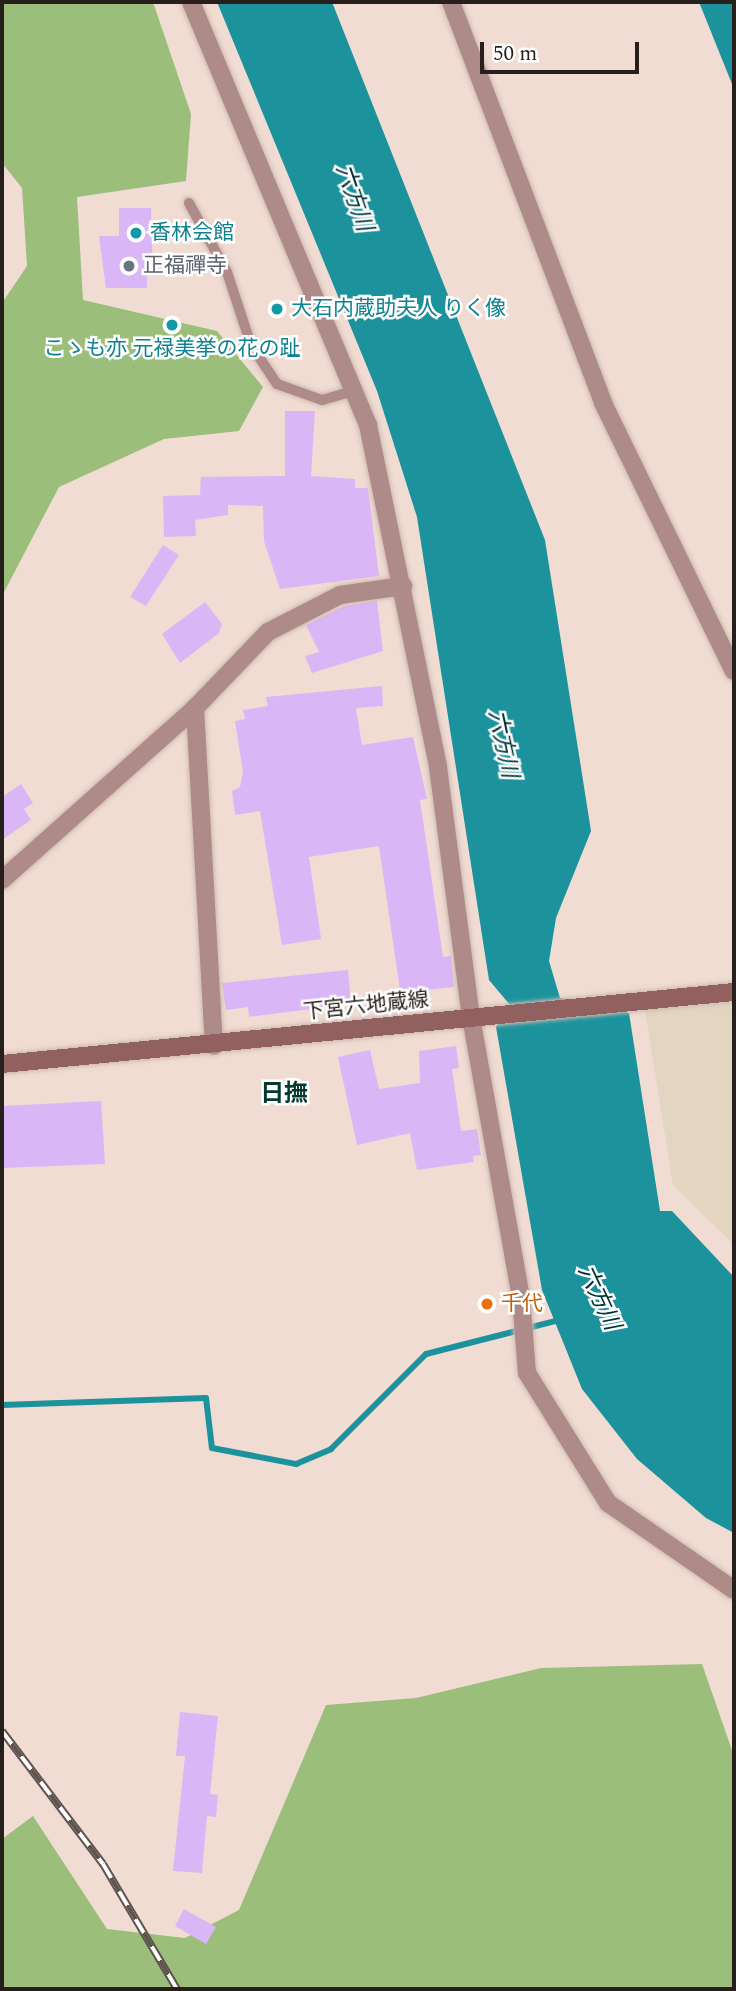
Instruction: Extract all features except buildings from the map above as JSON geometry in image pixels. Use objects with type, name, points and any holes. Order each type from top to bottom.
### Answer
[{"type":"main road","name":"下宮六地蔵線","points":[[2,1064],[734,992]]},
{"type":"street","points":[[191,2],[368,425],[438,767],[521,1297],[527,1373],[608,1503],[734,1590]]},
{"type":"street","points":[[451,2],[603,403],[734,671]]},
{"type":"street","points":[[2,880],[195,708],[268,632],[340,595],[402,586]]},
{"type":"street","points":[[195,708],[214,1045]]},
{"type":"lane","points":[[189,203],[227,272],[251,345],[277,384],[322,400],[354,391]]},
{"type":"shaded area","points":[[734,1002],[734,1245],[673,1185],[645,1010]]},
{"type":"green space","points":[[2,2],[153,2],[191,114],[186,181],[77,197],[83,300],[217,331],[263,387],[239,431],[164,439],[59,487],[2,596],[2,303],[27,266],[22,188],[2,163]]},
{"type":"green space","points":[[702,1664],[734,1756],[734,1989],[2,1989],[2,1839],[33,1816],[107,1929],[185,1938],[239,1910],[326,1705],[416,1698],[541,1668]]},
{"type":"water","name":"六方川","points":[[217,2],[332,2],[545,540],[591,831],[556,918],[549,961],[560,998],[629,1013],[660,1211],[672,1211],[734,1277],[734,1533],[706,1518],[637,1459],[582,1389],[542,1290],[496,1027],[510,1005],[489,980],[417,517],[377,391]]},
{"type":"water","points":[[699,2],[734,2],[734,89]]},
{"type":"waterway","points":[[2,1405],[206,1398],[212,1448],[296,1464],[331,1449],[426,1354],[563,1319]]},
{"type":"railway","points":[[2,1731],[103,1864],[177,1989]]},
{"type":"place","name":"香林会館","points":[[136,233]]},
{"type":"place","name":"正福禪寺","points":[[129,266]]},
{"type":"place","name":"大石内蔵助夫人 りく像","points":[[277,309]]},
{"type":"place","name":"こゝも亦 元禄美挙の花の趾","points":[[172,325]]},
{"type":"place","name":"千代","points":[[487,1304]]},
{"type":"district","name":"日撫","points":[[284,1095]]}]
